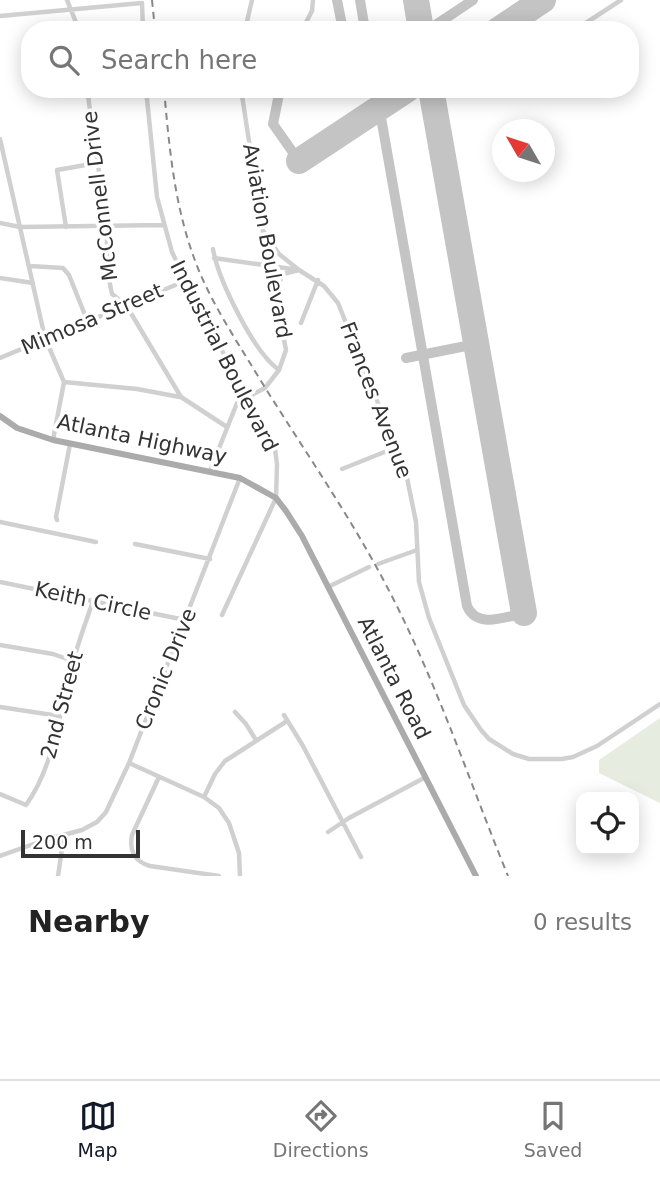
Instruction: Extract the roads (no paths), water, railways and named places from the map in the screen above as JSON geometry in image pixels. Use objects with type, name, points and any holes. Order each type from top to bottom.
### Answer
[{"type":"main road","name":"Atlanta Highway","points":[[1,419],[25,432],[53,440],[240,478],[276,498]]},
{"type":"main road","name":"Atlanta Road","points":[[276,498],[292,519],[328,587],[476,876]]},
{"type":"street","points":[[66,0],[76,21]]},
{"type":"street","points":[[247,21],[252,0]]},
{"type":"street","points":[[307,21],[312,11],[313,0]]},
{"type":"street","points":[[590,21],[621,0]]},
{"type":"street","points":[[0,16],[70,11],[142,1],[143,21]]},
{"type":"street","name":"McConnell Drive","points":[[88,98],[107,227],[107,270],[112,293],[126,305],[181,397],[227,426]]},
{"type":"street","name":"Industrial Boulevard","points":[[147,98],[157,197],[172,252],[184,281],[275,449],[278,464],[276,498]]},
{"type":"street","name":"Aviation Boulevard","points":[[243,98],[263,232],[286,350],[279,370],[265,388],[248,397]]},
{"type":"street","points":[[0,139],[45,338],[64,382],[53,440]]},
{"type":"street","points":[[66,226],[57,170],[97,163]]},
{"type":"street","points":[[0,223],[20,227],[164,225]]},
{"type":"street","name":"Frances Avenue","points":[[263,232],[270,238],[279,254],[318,281],[341,308],[397,447],[412,495],[423,599],[464,705],[481,730],[498,745],[529,759],[573,757],[597,746],[660,704]]},
{"type":"street","points":[[213,249],[223,284],[263,356],[279,370]]},
{"type":"street","name":"Frances Avenue","points":[[214,258],[299,270]]},
{"type":"street","points":[[30,266],[51,265],[63,268],[69,275],[87,320]]},
{"type":"street","points":[[276,292],[283,274],[299,270]]},
{"type":"street","points":[[0,278],[33,284]]},
{"type":"street","name":"Mimosa Street","points":[[0,358],[184,281]]},
{"type":"street","points":[[301,323],[318,281]]},
{"type":"street","points":[[64,382],[136,389],[181,397]]},
{"type":"street","points":[[210,471],[239,398],[248,397]]},
{"type":"street","points":[[57,520],[71,443]]},
{"type":"street","points":[[342,469],[397,447]]},
{"type":"street","name":"Cronic Drive","points":[[0,856],[82,830],[97,822],[106,812],[129,763],[240,478]]},
{"type":"street","points":[[222,615],[276,498]]},
{"type":"street","points":[[0,522],[96,542]]},
{"type":"street","points":[[135,544],[210,559]]},
{"type":"street","points":[[378,564],[416,550]]},
{"type":"street","points":[[328,587],[369,567]]},
{"type":"street","name":"Keith Circle","points":[[0,582],[185,620]]},
{"type":"street","name":"2nd Street","points":[[0,794],[26,805],[38,788],[73,661],[93,601]]},
{"type":"street","points":[[0,645],[53,654],[73,661]]},
{"type":"street","points":[[0,708],[59,716]]},
{"type":"street","points":[[235,712],[256,740]]},
{"type":"street","points":[[284,715],[361,857]]},
{"type":"street","points":[[204,797],[225,761],[287,721]]},
{"type":"street","points":[[129,763],[204,797],[219,808],[229,822],[239,853],[240,876]]},
{"type":"street","points":[[159,777],[132,835],[131,844],[136,859],[150,866],[219,876]]},
{"type":"street","points":[[328,832],[424,778]]},
{"type":"street","points":[[58,876],[64,835]]},
{"type":"railway","points":[[152,0],[154,21]]},
{"type":"railway","points":[[165,98],[177,194],[198,269],[226,324],[336,499],[385,583],[420,655],[508,876]]}]
